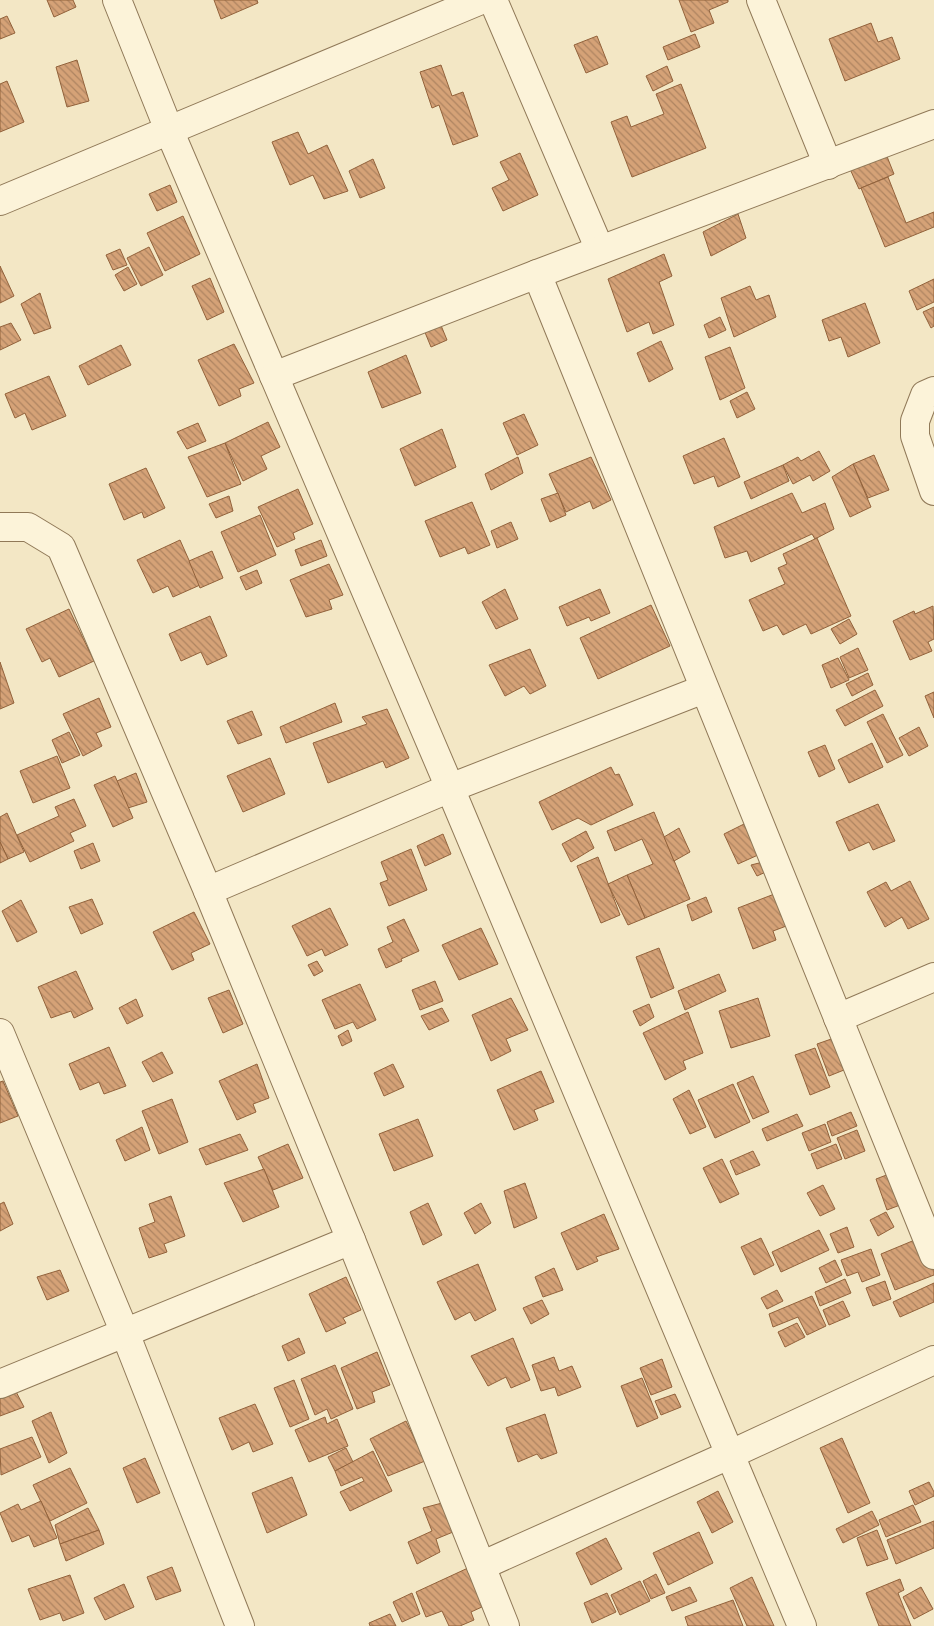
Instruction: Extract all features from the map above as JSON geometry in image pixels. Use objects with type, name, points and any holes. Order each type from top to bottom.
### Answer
[{"type":"street","points":[[117,0],[169,130],[450,788],[802,1626]]},
{"type":"street","points":[[0,201],[481,0]]},
{"type":"street","points":[[493,0],[600,250]]},
{"type":"street","points":[[761,0],[828,165]]},
{"type":"street","points":[[274,376],[536,274],[934,124]]},
{"type":"street","points":[[536,274],[934,1255]]},
{"type":"street","points":[[934,391],[925,395],[915,421],[915,436],[934,491]]},
{"type":"street","points":[[0,527],[28,527],[61,547],[208,891],[351,1240],[505,1626]]},
{"type":"street","points":[[208,891],[450,788],[704,688]]},
{"type":"street","points":[[838,1018],[934,977]]},
{"type":"street","points":[[0,1033],[125,1332],[240,1626]]},
{"type":"street","points":[[0,1384],[351,1240]]},
{"type":"street","points":[[481,1566],[729,1455],[934,1360]]},
{"type":"building","points":[[47,0],[73,0],[76,7],[54,17]]},
{"type":"building","points":[[214,0],[257,0],[258,3],[221,19]]},
{"type":"building","points":[[679,0],[728,0],[728,2],[709,10],[714,23],[691,32]]},
{"type":"building","points":[[7,16],[15,33],[0,39],[0,19]]},
{"type":"building","points":[[871,23],[878,42],[892,37],[900,59],[845,81],[829,39]]},
{"type":"building","points":[[695,34],[700,47],[668,60],[663,47]]},
{"type":"building","points":[[597,36],[608,64],[586,73],[574,45]]},
{"type":"building","points":[[77,60],[89,101],[67,107],[56,67]]},
{"type":"building","points":[[441,65],[452,96],[463,92],[478,136],[453,145],[439,105],[432,108],[420,72]]},
{"type":"building","points":[[667,66],[673,81],[653,91],[646,76]]},
{"type":"building","points":[[7,81],[24,122],[0,132],[0,84]]},
{"type":"building","points":[[681,84],[706,148],[632,177],[611,122],[627,116],[631,127],[664,114],[656,94]]},
{"type":"building","points":[[298,132],[308,154],[327,145],[348,191],[324,199],[313,175],[290,185],[272,142]]},
{"type":"building","points":[[520,153],[538,195],[503,211],[492,188],[509,180],[500,162]]},
{"type":"building","points":[[886,154],[894,174],[859,189],[850,169]]},
{"type":"building","points":[[373,159],[385,188],[360,198],[349,171]]},
{"type":"building","points":[[888,177],[906,223],[934,212],[934,227],[885,247],[861,188]]},
{"type":"building","points":[[170,185],[177,202],[157,211],[149,194]]},
{"type":"building","points":[[738,214],[746,238],[711,256],[703,232]]},
{"type":"building","points":[[183,216],[200,254],[165,271],[147,233]]},
{"type":"building","points":[[149,247],[163,275],[141,286],[127,258]]},
{"type":"building","points":[[120,249],[127,265],[113,270],[106,255]]},
{"type":"building","points":[[664,254],[672,276],[659,282],[674,325],[653,334],[649,322],[627,332],[608,279]]},
{"type":"building","points":[[0,266],[14,296],[0,303]]},
{"type":"building","points":[[128,267],[137,284],[124,291],[115,275]]},
{"type":"building","points":[[210,278],[224,312],[207,320],[192,286]]},
{"type":"building","points":[[934,279],[934,302],[917,310],[909,291]]},
{"type":"building","points":[[750,286],[756,300],[769,295],[776,317],[734,337],[721,298]]},
{"type":"building","points":[[40,293],[51,328],[34,334],[21,304]]},
{"type":"building","points":[[865,303],[880,343],[848,357],[841,337],[829,341],[822,320]]},
{"type":"building","points":[[934,307],[934,326],[931,328],[923,312]]},
{"type":"building","points":[[720,317],[726,330],[709,338],[704,325]]},
{"type":"building","points":[[11,323],[21,340],[0,350],[0,327]]},
{"type":"building","points":[[440,323],[447,340],[431,347],[424,330]]},
{"type":"building","points":[[661,341],[673,369],[649,382],[637,353]]},
{"type":"building","points":[[234,344],[254,383],[239,389],[241,396],[219,406],[198,360]]},
{"type":"building","points":[[121,345],[131,365],[88,385],[79,366]]},
{"type":"building","points":[[730,347],[745,388],[720,400],[705,357]]},
{"type":"building","points":[[406,355],[421,393],[382,408],[368,372]]},
{"type":"building","points":[[49,376],[66,416],[32,430],[25,413],[15,418],[5,394]]},
{"type":"building","points":[[747,392],[755,409],[737,418],[730,401]]},
{"type":"building","points":[[524,414],[538,445],[517,455],[503,423]]},
{"type":"building","points":[[268,422],[280,447],[261,456],[267,469],[243,481],[225,443]]},
{"type":"building","points":[[198,423],[206,441],[187,449],[177,432]]},
{"type":"building","points":[[442,429],[456,467],[415,486],[400,449]]},
{"type":"building","points":[[724,438],[740,477],[718,487],[714,476],[694,484],[683,456]]},
{"type":"building","points":[[225,443],[241,484],[207,497],[188,457]]},
{"type":"building","points":[[819,451],[830,471],[813,481],[810,475],[793,484],[783,465],[798,457],[801,461]]},
{"type":"building","points":[[874,455],[889,490],[868,498],[853,464]]},
{"type":"building","points":[[518,457],[523,473],[491,490],[485,474]]},
{"type":"building","points":[[591,457],[611,500],[593,509],[590,501],[566,512],[549,474]]},
{"type":"building","points":[[853,464],[871,507],[850,517],[832,477]]},
{"type":"building","points":[[783,465],[789,481],[751,499],[744,482]]},
{"type":"building","points":[[146,468],[165,508],[144,518],[142,512],[124,520],[109,484]]},
{"type":"building","points":[[298,489],[313,524],[293,533],[295,539],[277,547],[258,507]]},
{"type":"building","points":[[558,493],[566,515],[550,522],[541,499]]},
{"type":"building","points":[[792,493],[802,513],[825,503],[834,529],[815,539],[812,534],[751,562],[747,551],[725,558],[714,527]]},
{"type":"building","points":[[229,496],[233,511],[216,518],[209,504]]},
{"type":"building","points":[[472,502],[490,545],[468,554],[465,547],[440,557],[425,521]]},
{"type":"building","points":[[260,515],[276,555],[238,572],[221,532]]},
{"type":"building","points":[[511,522],[518,539],[497,548],[491,531]]},
{"type":"building","points":[[817,538],[851,616],[811,634],[806,624],[783,635],[777,625],[763,631],[749,600],[785,584],[778,568],[787,564],[783,554]]},
{"type":"building","points":[[180,540],[200,585],[173,597],[168,586],[153,593],[137,560]]},
{"type":"building","points":[[321,540],[327,556],[301,566],[295,550]]},
{"type":"building","points":[[212,551],[223,578],[200,588],[189,561]]},
{"type":"building","points":[[329,564],[343,595],[329,600],[332,609],[306,617],[290,580]]},
{"type":"building","points":[[257,570],[262,583],[246,590],[240,577]]},
{"type":"building","points":[[505,589],[518,619],[496,629],[482,602]]},
{"type":"building","points":[[600,589],[610,613],[591,621],[589,617],[567,626],[559,607]]},
{"type":"building","points":[[651,605],[670,646],[598,679],[580,638]]},
{"type":"building","points":[[933,606],[934,639],[928,642],[932,651],[910,660],[893,621],[914,611],[915,614]]},
{"type":"building","points":[[69,609],[94,661],[59,677],[50,658],[42,662],[26,629]]},
{"type":"building","points":[[210,616],[227,656],[207,665],[201,652],[181,661],[169,634]]},
{"type":"building","points":[[849,619],[857,634],[840,644],[831,629]]},
{"type":"building","points":[[858,648],[868,670],[849,678],[840,657]]},
{"type":"building","points":[[530,649],[546,686],[530,694],[524,686],[505,696],[489,665]]},
{"type":"building","points":[[838,658],[849,680],[831,688],[822,665]]},
{"type":"building","points":[[0,662],[14,703],[0,709]]},
{"type":"building","points":[[868,673],[873,685],[852,696],[846,684]]},
{"type":"building","points":[[875,690],[883,706],[845,726],[836,710]]},
{"type":"building","points":[[934,692],[934,718],[925,696]]},
{"type":"building","points":[[99,698],[111,727],[96,733],[102,746],[83,756],[63,714]]},
{"type":"building","points":[[335,703],[342,722],[286,743],[280,727]]},
{"type":"building","points":[[387,709],[409,758],[386,768],[383,761],[328,783],[313,743],[367,724],[362,717]]},
{"type":"building","points":[[252,711],[262,735],[238,744],[227,721]]},
{"type":"building","points":[[883,714],[903,755],[887,763],[867,722]]},
{"type":"building","points":[[919,727],[928,746],[909,756],[899,738]]},
{"type":"building","points":[[69,732],[80,755],[62,763],[52,740]]},
{"type":"building","points":[[872,743],[883,767],[849,783],[838,760]]},
{"type":"building","points":[[825,745],[835,769],[819,777],[808,752]]},
{"type":"building","points":[[57,756],[70,788],[33,803],[20,771]]},
{"type":"building","points":[[270,758],[285,794],[243,812],[227,776]]},
{"type":"building","points":[[611,767],[615,775],[619,774],[633,805],[591,825],[578,818],[552,830],[539,802]]},
{"type":"building","points":[[136,773],[147,802],[128,808],[117,781]]},
{"type":"building","points":[[115,776],[133,818],[113,827],[94,785]]},
{"type":"building","points":[[74,799],[86,826],[70,833],[74,841],[30,862],[17,835],[59,816],[55,807]]},
{"type":"building","points":[[878,804],[895,841],[873,850],[869,842],[849,851],[836,822]]},
{"type":"building","points":[[654,812],[690,899],[645,918],[627,875],[653,864],[642,839],[615,851],[607,831]]},
{"type":"building","points":[[7,813],[24,852],[8,859],[0,842],[0,817]]},
{"type":"building","points":[[744,824],[758,855],[738,864],[724,834]]},
{"type":"building","points":[[679,828],[690,852],[674,861],[664,837]]},
{"type":"building","points":[[586,831],[594,848],[571,862],[562,844]]},
{"type":"building","points":[[443,834],[451,854],[425,866],[417,846]]},
{"type":"building","points":[[0,842],[8,859],[0,863]]},
{"type":"building","points":[[93,843],[100,861],[81,869],[74,851]]},
{"type":"building","points":[[411,849],[427,890],[389,906],[380,883],[388,880],[381,862]]},
{"type":"building","points":[[598,857],[620,915],[601,923],[577,866]]},
{"type":"building","points":[[763,862],[768,871],[757,876],[751,865]]},
{"type":"building","points":[[627,875],[645,918],[628,925],[608,884]]},
{"type":"building","points":[[910,881],[929,919],[908,929],[902,917],[885,927],[867,892],[886,882],[891,891]]},
{"type":"building","points":[[777,893],[789,925],[773,931],[776,940],[753,949],[738,908]]},
{"type":"building","points":[[706,897],[712,912],[692,921],[687,905]]},
{"type":"building","points":[[92,899],[103,924],[81,934],[69,907]]},
{"type":"building","points":[[21,900],[37,932],[17,942],[2,911]]},
{"type":"building","points":[[330,908],[348,945],[325,956],[322,949],[307,956],[292,926]]},
{"type":"building","points":[[194,912],[210,944],[191,953],[194,960],[172,970],[153,932]]},
{"type":"building","points":[[404,919],[419,951],[386,968],[378,949],[393,942],[387,927]]},
{"type":"building","points":[[481,928],[498,964],[459,980],[442,945]]},
{"type":"building","points":[[659,948],[674,988],[651,998],[636,957]]},
{"type":"building","points":[[317,961],[323,971],[314,976],[308,965]]},
{"type":"building","points":[[76,971],[93,1009],[74,1018],[71,1011],[51,1018],[38,987]]},
{"type":"building","points":[[719,974],[726,991],[685,1010],[678,991]]},
{"type":"building","points":[[435,981],[443,1001],[420,1010],[412,990]]},
{"type":"building","points":[[360,984],[376,1020],[357,1029],[353,1022],[335,1029],[322,1000]]},
{"type":"building","points":[[229,990],[243,1024],[223,1033],[208,998]]},
{"type":"building","points":[[511,998],[528,1030],[506,1039],[511,1051],[491,1061],[472,1015]]},
{"type":"building","points":[[758,998],[770,1036],[731,1048],[719,1011]]},
{"type":"building","points":[[136,999],[143,1016],[127,1024],[119,1008]]},
{"type":"building","points":[[649,1004],[654,1017],[640,1026],[633,1011]]},
{"type":"building","points":[[442,1008],[449,1021],[429,1030],[421,1016]]},
{"type":"building","points":[[688,1012],[703,1053],[683,1061],[686,1069],[665,1080],[643,1033]]},
{"type":"building","points":[[348,1030],[352,1041],[342,1046],[338,1036]]},
{"type":"building","points":[[837,1037],[849,1068],[829,1076],[817,1044]]},
{"type":"building","points":[[109,1047],[126,1086],[104,1094],[99,1082],[80,1090],[69,1064]]},
{"type":"building","points":[[815,1048],[830,1087],[810,1095],[795,1055]]},
{"type":"building","points":[[162,1052],[173,1073],[153,1082],[142,1062]]},
{"type":"building","points":[[257,1064],[269,1098],[253,1104],[256,1112],[237,1120],[219,1081]]},
{"type":"building","points":[[393,1064],[404,1087],[384,1096],[374,1073]]},
{"type":"building","points":[[541,1071],[554,1102],[534,1110],[538,1120],[514,1130],[497,1090]]},
{"type":"building","points":[[753,1076],[769,1112],[753,1119],[737,1083]]},
{"type":"building","points":[[3,1081],[18,1116],[0,1123],[0,1082]]},
{"type":"building","points":[[733,1084],[750,1122],[715,1138],[698,1100]]},
{"type":"building","points":[[689,1090],[706,1127],[690,1134],[673,1099]]},
{"type":"building","points":[[172,1099],[188,1142],[159,1154],[142,1111]]},
{"type":"building","points":[[851,1112],[857,1126],[832,1136],[827,1122]]},
{"type":"building","points":[[797,1114],[803,1126],[767,1141],[762,1129]]},
{"type":"building","points":[[418,1119],[433,1156],[394,1171],[379,1134]]},
{"type":"building","points":[[825,1124],[831,1142],[809,1151],[802,1133]]},
{"type":"building","points":[[142,1127],[150,1150],[125,1161],[116,1140]]},
{"type":"building","points":[[857,1130],[865,1151],[845,1159],[837,1138]]},
{"type":"building","points":[[240,1134],[248,1150],[206,1165],[199,1149]]},
{"type":"building","points":[[288,1144],[303,1178],[273,1190],[258,1157]]},
{"type":"building","points":[[836,1144],[842,1159],[817,1169],[811,1154]]},
{"type":"building","points":[[753,1151],[760,1165],[736,1175],[730,1161]]},
{"type":"building","points":[[722,1159],[739,1194],[720,1203],[703,1168]]},
{"type":"building","points":[[264,1169],[279,1207],[243,1222],[224,1183]]},
{"type":"building","points":[[897,1171],[908,1202],[887,1210],[876,1179]]},
{"type":"building","points":[[525,1183],[537,1218],[514,1228],[504,1191]]},
{"type":"building","points":[[823,1185],[835,1209],[820,1216],[807,1193]]},
{"type":"building","points":[[171,1196],[185,1236],[164,1244],[167,1252],[149,1258],[139,1228],[155,1222],[149,1204]]},
{"type":"building","points":[[4,1202],[13,1224],[0,1231],[0,1204]]},
{"type":"building","points":[[428,1203],[442,1235],[423,1245],[410,1212]]},
{"type":"building","points":[[481,1203],[491,1223],[475,1234],[464,1213]]},
{"type":"building","points":[[886,1212],[894,1227],[878,1236],[870,1220]]},
{"type":"building","points":[[604,1214],[619,1249],[596,1257],[598,1261],[577,1270],[561,1233]]},
{"type":"building","points":[[847,1227],[854,1247],[838,1253],[830,1234]]},
{"type":"building","points":[[819,1230],[829,1250],[781,1272],[772,1252]]},
{"type":"building","points":[[922,1237],[934,1269],[934,1275],[895,1290],[881,1254]]},
{"type":"building","points":[[761,1238],[774,1265],[754,1275],[741,1247]]},
{"type":"building","points":[[871,1249],[880,1275],[862,1282],[858,1272],[847,1276],[841,1260]]},
{"type":"building","points":[[835,1260],[842,1275],[826,1283],[819,1268]]},
{"type":"building","points":[[478,1264],[496,1310],[475,1321],[470,1312],[455,1320],[437,1282]]},
{"type":"building","points":[[554,1268],[563,1290],[543,1297],[535,1277]]},
{"type":"building","points":[[60,1270],[69,1291],[47,1300],[37,1277]]},
{"type":"building","points":[[346,1277],[361,1310],[343,1318],[346,1323],[326,1332],[309,1294]]},
{"type":"building","points":[[845,1279],[851,1293],[820,1306],[815,1292]]},
{"type":"building","points":[[885,1281],[891,1299],[873,1306],[866,1288]]},
{"type":"building","points":[[934,1283],[934,1302],[900,1317],[893,1302]]},
{"type":"building","points":[[777,1290],[783,1301],[767,1309],[761,1298]]},
{"type":"building","points":[[812,1296],[826,1326],[807,1335],[798,1317],[773,1327],[769,1314]]},
{"type":"building","points":[[542,1300],[549,1314],[531,1324],[523,1308]]},
{"type":"building","points":[[843,1301],[850,1316],[829,1325],[823,1310]]},
{"type":"building","points":[[797,1323],[805,1337],[785,1347],[778,1332]]},
{"type":"building","points":[[299,1338],[305,1353],[288,1361],[282,1346]]},
{"type":"building","points":[[513,1338],[530,1380],[511,1388],[506,1377],[488,1386],[471,1356]]},
{"type":"building","points":[[377,1352],[390,1385],[372,1392],[375,1402],[357,1409],[341,1368]]},
{"type":"building","points":[[554,1357],[559,1371],[572,1366],[581,1387],[558,1396],[555,1387],[541,1391],[532,1365]]},
{"type":"building","points":[[662,1359],[672,1387],[651,1395],[640,1368]]},
{"type":"building","points":[[335,1365],[353,1409],[331,1419],[327,1409],[315,1415],[301,1379]]},
{"type":"building","points":[[642,1378],[658,1418],[637,1427],[621,1386]]},
{"type":"building","points":[[294,1380],[309,1419],[290,1427],[274,1388]]},
{"type":"building","points":[[12,1384],[24,1407],[0,1416],[0,1390]]},
{"type":"building","points":[[675,1394],[681,1407],[661,1415],[655,1401]]},
{"type":"building","points":[[255,1404],[273,1444],[253,1452],[249,1442],[232,1450],[219,1418]]},
{"type":"building","points":[[51,1412],[67,1453],[49,1463],[32,1421]]},
{"type":"building","points":[[545,1414],[557,1453],[541,1459],[537,1454],[518,1462],[506,1428]]},
{"type":"building","points":[[325,1417],[327,1424],[337,1419],[348,1446],[309,1462],[295,1430]]},
{"type":"building","points":[[406,1421],[425,1461],[388,1476],[370,1439]]},
{"type":"building","points":[[32,1437],[41,1457],[1,1475],[0,1449]]},
{"type":"building","points":[[842,1438],[870,1503],[848,1513],[820,1448]]},
{"type":"building","points":[[346,1448],[353,1462],[335,1471],[328,1457]]},
{"type":"building","points":[[373,1451],[392,1491],[350,1511],[340,1492],[364,1481],[362,1477],[341,1486],[335,1471]]},
{"type":"building","points":[[145,1458],[160,1493],[137,1503],[123,1468]]},
{"type":"building","points":[[70,1468],[87,1503],[50,1521],[33,1485]]},
{"type":"building","points":[[292,1477],[307,1515],[267,1533],[252,1493]]},
{"type":"building","points":[[929,1482],[934,1496],[915,1505],[909,1491]]},
{"type":"building","points":[[718,1491],[733,1522],[712,1533],[697,1502]]},
{"type":"building","points":[[41,1501],[57,1538],[34,1547],[29,1535],[12,1542],[0,1513],[18,1504],[21,1510]]},
{"type":"building","points":[[442,1503],[453,1532],[436,1539],[440,1552],[417,1564],[408,1542],[432,1531],[423,1508]]},
{"type":"building","points":[[913,1505],[921,1522],[886,1537],[879,1520]]},
{"type":"building","points":[[88,1508],[99,1530],[60,1544],[55,1525]]},
{"type":"building","points":[[872,1511],[879,1525],[843,1543],[836,1529]]},
{"type":"building","points":[[934,1521],[934,1548],[896,1564],[887,1540]]},
{"type":"building","points":[[99,1530],[104,1544],[66,1561],[60,1544]]},
{"type":"building","points":[[877,1530],[888,1559],[867,1566],[857,1538]]},
{"type":"building","points":[[699,1532],[713,1563],[668,1585],[653,1553]]},
{"type":"building","points":[[606,1538],[622,1569],[591,1585],[576,1553]]},
{"type":"building","points":[[172,1567],[181,1591],[156,1600],[147,1577]]},
{"type":"building","points":[[468,1568],[484,1606],[471,1612],[474,1620],[460,1626],[449,1626],[442,1611],[426,1617],[416,1592]]},
{"type":"building","points":[[656,1574],[665,1593],[651,1599],[643,1581]]},
{"type":"building","points":[[70,1575],[84,1613],[63,1621],[60,1613],[40,1620],[28,1589]]},
{"type":"building","points":[[752,1577],[774,1626],[747,1626],[730,1588]]},
{"type":"building","points":[[900,1579],[904,1590],[898,1593],[911,1626],[879,1626],[866,1593]]},
{"type":"building","points":[[640,1581],[650,1601],[620,1615],[611,1595]]},
{"type":"building","points":[[124,1584],[134,1607],[105,1620],[94,1598]]},
{"type":"building","points":[[690,1587],[697,1601],[672,1611],[666,1597]]},
{"type":"building","points":[[921,1587],[933,1609],[914,1619],[903,1597]]},
{"type":"building","points":[[412,1593],[420,1614],[402,1622],[393,1602]]},
{"type":"building","points":[[607,1593],[616,1612],[592,1623],[584,1603]]},
{"type":"building","points":[[733,1600],[743,1626],[688,1626],[685,1617]]},
{"type":"building","points":[[390,1614],[396,1626],[370,1626],[369,1623]]}]
